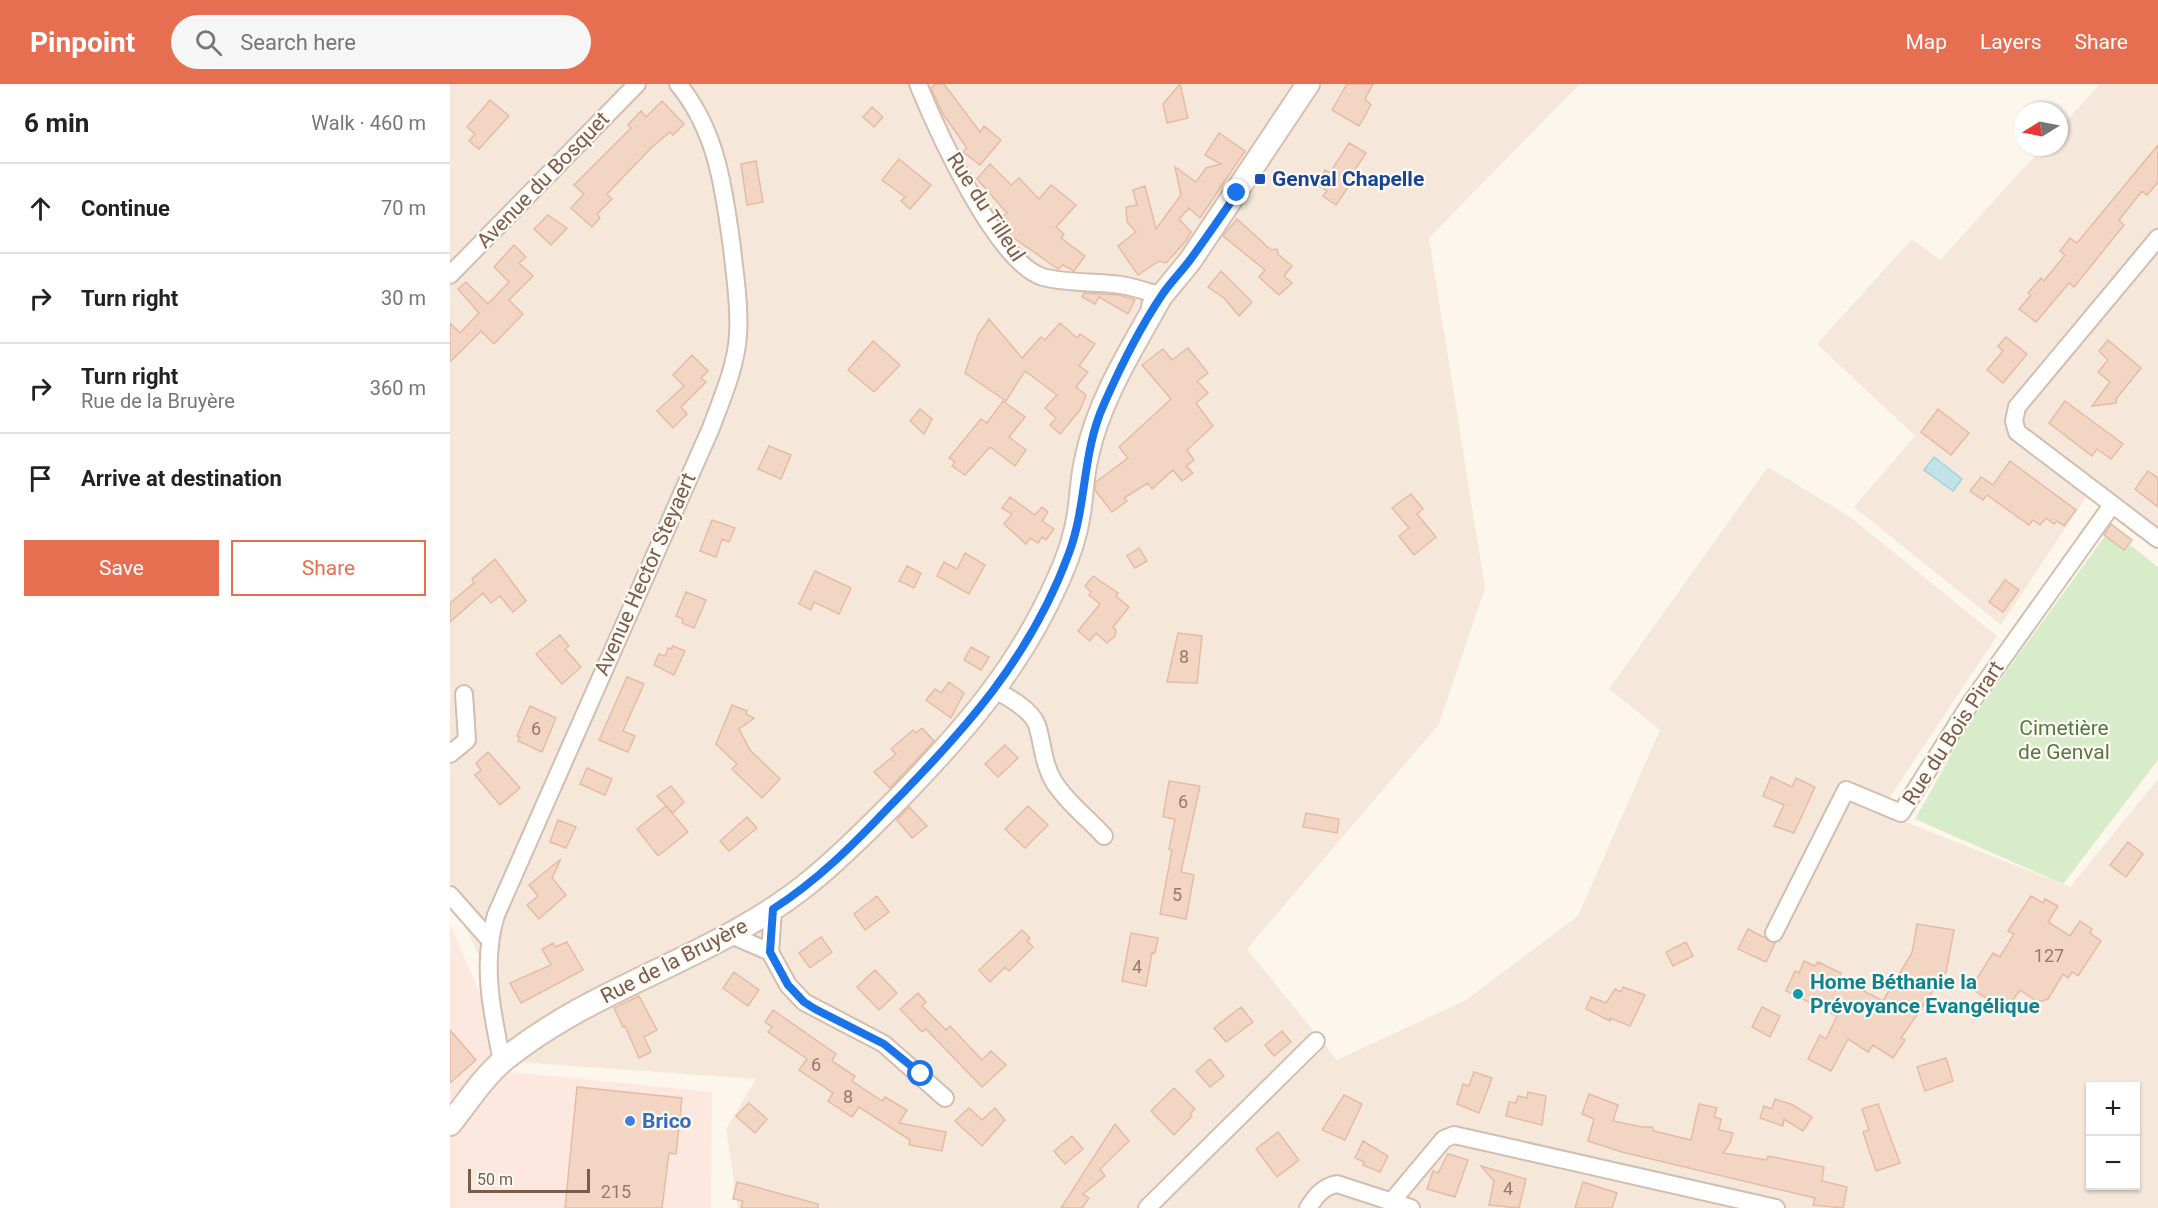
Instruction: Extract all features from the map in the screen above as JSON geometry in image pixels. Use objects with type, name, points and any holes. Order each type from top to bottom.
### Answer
[{"type":"main road","name":"Rue de la Bruyère","points":[[450,1124],[502,1061],[546,1028],[731,935],[773,909],[825,870],[942,753],[995,690],[1007,674],[1059,579],[1074,538],[1086,456],[1096,422],[1122,367],[1161,296],[1227,207],[1261,152],[1308,84]]},
{"type":"street","name":"Avenue du Bosquet","points":[[450,275],[637,84]]},
{"type":"street","name":"Avenue Hector Steyaert","points":[[502,1061],[490,990],[489,939],[525,844],[711,428],[734,361],[738,334],[736,284],[719,164],[702,119],[678,84]]},
{"type":"street","name":"Rue du Tilleul","points":[[918,84],[949,154],[972,194],[1016,259],[1028,271],[1044,277],[1119,285],[1161,296]]},
{"type":"street","points":[[2158,238],[2018,407],[2014,421],[2017,432],[2158,539]]},
{"type":"street","name":"Rue du Bois Pirart","points":[[1774,933],[1846,790],[1901,813],[1970,704],[2112,506]]},
{"type":"street","points":[[995,690],[1012,699],[1036,723],[1044,760],[1054,782],[1070,802],[1104,836]]},
{"type":"street","points":[[450,754],[466,740],[465,694]]},
{"type":"street","points":[[450,895],[489,939]]},
{"type":"street","points":[[773,909],[770,952],[788,985],[804,1002],[884,1044],[945,1098]]},
{"type":"street","points":[[731,935],[770,952]]},
{"type":"street","points":[[1147,1208],[1316,1041]]},
{"type":"street","points":[[1392,1201],[1444,1138],[1454,1135],[1776,1208]]},
{"type":"street","points":[[1308,1208],[1318,1194],[1328,1186],[1337,1184],[1411,1208]]},
{"type":"shaded area","points":[[450,84],[1580,84],[1429,238],[1485,588],[1439,724],[1247,949],[1337,1060],[1466,1000],[1578,916],[1660,730],[1609,689],[1768,467],[1850,517],[1997,636],[1880,812],[2070,887],[2158,779],[2158,1208],[738,1208],[726,1129],[756,1079],[518,1062],[499,1019],[484,967],[450,894]]},
{"type":"shaded area","points":[[2100,84],[2158,84],[2158,530],[2096,482],[2001,625],[1854,507],[1915,436],[1817,344],[1912,239],[1940,260],[2035,156],[2068,156],[2068,119]]},
{"type":"shaded area","points":[[450,925],[488,1011],[510,1072],[712,1092],[711,1208],[450,1208]]},
{"type":"green space","name":"Cimetière de Genval","points":[[2110,529],[2158,567],[2158,760],[2063,884],[1915,819],[1969,723]]},
{"type":"water","points":[[1934,457],[1962,479],[1953,491],[1924,470]]},
{"type":"building","points":[[936,84],[944,84],[980,132],[984,126],[1001,140],[980,165],[963,152],[967,148],[943,114],[931,88]]},
{"type":"building","points":[[1180,84],[1188,118],[1167,123],[1163,104]]},
{"type":"building","points":[[1347,84],[1373,84],[1365,99],[1371,105],[1359,126],[1332,110]]},
{"type":"building","points":[[490,100],[509,116],[479,149],[469,141],[475,134],[467,127]]},
{"type":"building","points":[[662,101],[684,124],[673,135],[670,132],[652,147],[607,194],[612,199],[597,214],[600,218],[592,227],[571,208],[584,194],[574,185],[631,128],[628,125],[641,111],[646,117]]},
{"type":"building","points":[[872,107],[883,117],[874,127],[863,117]]},
{"type":"building","points":[[1219,133],[1245,151],[1200,218],[1189,208],[1179,219],[1191,232],[1185,242],[1166,263],[1159,261],[1138,275],[1118,246],[1136,232],[1127,222],[1126,207],[1137,205],[1133,190],[1145,186],[1156,229],[1181,195],[1175,167],[1196,182],[1206,168],[1221,164],[1205,155]]},
{"type":"building","points":[[1349,143],[1366,153],[1352,174],[1355,177],[1336,205],[1323,196],[1327,191],[1316,184],[1325,170],[1330,173]]},
{"type":"building","points":[[2158,145],[2158,182],[2147,195],[2142,191],[2119,220],[2124,225],[2074,287],[2069,283],[2036,322],[2019,309],[2031,295],[2028,293],[2041,278],[2044,281],[2065,255],[2060,251],[2070,238],[2077,243]]},
{"type":"building","points":[[899,159],[931,185],[910,209],[901,201],[905,197],[882,180]]},
{"type":"building","points":[[756,161],[763,202],[747,205],[741,164]]},
{"type":"building","points":[[990,164],[1011,185],[1019,178],[1039,199],[1051,185],[1076,205],[1056,227],[1064,234],[1061,238],[1085,256],[1074,271],[1063,265],[1058,269],[1011,236],[999,219],[1007,213],[977,179]]},
{"type":"building","points":[[548,215],[567,228],[551,245],[534,229]]},
{"type":"building","points":[[1237,219],[1271,250],[1277,249],[1278,254],[1292,266],[1284,276],[1292,283],[1279,295],[1259,277],[1265,270],[1223,236]]},
{"type":"building","points":[[514,245],[526,257],[519,263],[533,276],[509,300],[523,314],[494,344],[481,331],[450,362],[450,323],[460,333],[479,313],[458,289],[466,282],[488,304],[509,282],[494,267]]},
{"type":"building","points":[[1221,271],[1252,302],[1239,316],[1224,298],[1208,287]]},
{"type":"building","points":[[1084,293],[1119,295],[1135,300],[1128,314],[1099,297],[1095,304],[1082,297]]},
{"type":"building","points":[[989,319],[1022,358],[1041,337],[1045,340],[1060,323],[1077,338],[1080,334],[1095,344],[1079,366],[1088,372],[1076,387],[1086,395],[1080,410],[1060,434],[1050,425],[1056,418],[1045,408],[1057,395],[1025,371],[1006,401],[965,373],[978,335]]},
{"type":"building","points":[[2006,337],[2027,354],[2003,383],[1987,370],[2003,351],[1998,346]]},
{"type":"building","points":[[2108,340],[2141,368],[2116,399],[2116,403],[2092,406],[2110,382],[2098,372],[2108,360],[2099,351]]},
{"type":"building","points":[[873,341],[900,365],[874,392],[848,370]]},
{"type":"building","points":[[1188,348],[1208,373],[1197,381],[1208,393],[1196,403],[1213,426],[1187,450],[1194,460],[1186,466],[1193,473],[1182,481],[1173,470],[1152,489],[1148,483],[1124,498],[1127,501],[1112,512],[1095,490],[1096,482],[1128,458],[1119,447],[1171,399],[1142,365],[1163,349],[1172,360]]},
{"type":"building","points":[[692,355],[708,371],[701,378],[706,382],[681,407],[687,414],[673,428],[657,411],[684,386],[673,375]]},
{"type":"building","points":[[1003,401],[1025,417],[1009,437],[1026,450],[1015,466],[990,447],[965,475],[952,466],[955,462],[949,458],[981,419],[987,423]]},
{"type":"building","points":[[2065,401],[2123,444],[2111,459],[2097,449],[2092,456],[2049,423]]},
{"type":"building","points":[[920,409],[932,419],[924,434],[910,421]]},
{"type":"building","points":[[1938,409],[1969,433],[1951,455],[1921,432]]},
{"type":"building","points":[[769,446],[791,455],[781,479],[758,469]]},
{"type":"building","points":[[2010,461],[2076,510],[2064,526],[2057,521],[2054,524],[2046,518],[2040,525],[2033,520],[2029,525],[1987,495],[1983,500],[1970,491],[1981,477],[1993,485]]},
{"type":"building","points":[[2148,471],[2158,478],[2158,507],[2135,489]]},
{"type":"building","points":[[1411,494],[1423,509],[1417,514],[1436,537],[1414,555],[1399,536],[1409,528],[1392,508]]},
{"type":"building","points":[[1010,497],[1035,515],[1042,507],[1048,512],[1042,521],[1054,529],[1046,540],[1042,537],[1038,543],[1030,538],[1026,544],[1004,524],[1012,514],[1002,508]]},
{"type":"building","points":[[712,520],[735,528],[729,542],[722,539],[716,557],[700,551]]},
{"type":"building","points":[[2111,524],[2132,540],[2124,550],[2104,535]]},
{"type":"building","points":[[1139,548],[1147,561],[1135,568],[1127,556]]},
{"type":"building","points":[[965,553],[985,565],[969,594],[937,576],[944,562],[957,569]]},
{"type":"building","points":[[495,559],[526,601],[513,612],[500,596],[491,603],[483,593],[450,622],[450,603],[474,583],[472,579]]},
{"type":"building","points":[[907,566],[921,573],[914,588],[899,581]]},
{"type":"building","points":[[815,571],[851,588],[839,614],[814,602],[811,610],[799,604]]},
{"type":"building","points":[[1093,576],[1118,593],[1116,596],[1129,607],[1113,627],[1116,630],[1115,636],[1107,643],[1096,633],[1090,641],[1078,631],[1100,604],[1089,595],[1091,592],[1085,586]]},
{"type":"building","points":[[2005,580],[2019,590],[2003,612],[1989,602]]},
{"type":"building","points":[[686,592],[706,600],[694,628],[682,623],[683,619],[676,616]]},
{"type":"building","points":[[1178,633],[1202,636],[1197,683],[1167,682]]},
{"type":"building","points":[[560,635],[569,646],[565,649],[581,667],[562,684],[536,654]]},
{"type":"building","points":[[673,646],[685,651],[674,675],[654,665],[659,654],[665,656],[668,648],[671,649]]},
{"type":"building","points":[[971,647],[989,657],[981,670],[964,660]]},
{"type":"building","points":[[627,677],[644,684],[623,731],[635,736],[628,752],[599,740]]},
{"type":"building","points":[[949,682],[964,693],[951,718],[926,700],[935,689],[941,693]]},
{"type":"building","points":[[732,705],[747,711],[746,714],[754,718],[739,729],[750,750],[780,779],[762,798],[732,769],[737,764],[716,744]]},
{"type":"building","points":[[530,706],[556,718],[542,752],[518,741],[520,737],[517,736]]},
{"type":"building","points":[[922,728],[934,741],[890,788],[874,772],[896,754],[891,749],[913,730],[916,733]]},
{"type":"building","points":[[1005,745],[1018,758],[998,777],[985,764]]},
{"type":"building","points":[[488,752],[520,788],[500,805],[475,775],[481,770],[476,763]]},
{"type":"building","points":[[587,768],[612,779],[605,795],[580,784]]},
{"type":"building","points":[[1771,777],[1792,787],[1796,778],[1815,787],[1794,833],[1774,826],[1784,805],[1763,796]]},
{"type":"building","points":[[1169,781],[1200,786],[1181,872],[1194,875],[1186,919],[1160,914],[1172,850],[1169,849],[1175,819],[1163,817]]},
{"type":"building","points":[[671,786],[684,802],[673,813],[657,796]]},
{"type":"building","points":[[666,806],[688,832],[658,856],[637,829]]},
{"type":"building","points":[[1028,806],[1048,825],[1025,848],[1005,829]]},
{"type":"building","points":[[909,807],[927,826],[912,838],[897,820]]},
{"type":"building","points":[[1306,813],[1339,819],[1337,833],[1303,827]]},
{"type":"building","points":[[747,817],[757,828],[729,851],[720,841]]},
{"type":"building","points":[[558,820],[576,827],[566,848],[550,842]]},
{"type":"building","points":[[2128,842],[2143,854],[2126,877],[2110,865]]},
{"type":"building","points":[[561,859],[552,878],[566,895],[539,919],[527,905],[538,896],[529,885]]},
{"type":"building","points":[[877,896],[889,912],[865,930],[854,914]]},
{"type":"building","points":[[2031,896],[2043,903],[2045,899],[2058,906],[2048,922],[2070,936],[2080,921],[2092,929],[2090,933],[2101,941],[2078,976],[2072,972],[2068,978],[2063,974],[2048,999],[2038,1002],[2020,990],[2005,1011],[1971,988],[1993,953],[2000,957],[2014,934],[2008,931]]},
{"type":"building","points":[[1917,924],[1954,930],[1946,972],[1901,1038],[1905,1040],[1893,1058],[1873,1045],[1868,1052],[1848,1039],[1831,1071],[1808,1059],[1820,1035],[1826,1039],[1837,1016],[1786,991],[1795,971],[1799,973],[1804,961],[1815,966],[1818,962],[1841,973],[1839,978],[1883,1001],[1912,953]]},
{"type":"building","points":[[1748,929],[1775,943],[1766,962],[1738,949]]},
{"type":"building","points":[[1022,930],[1030,938],[1027,941],[1033,947],[1009,971],[1005,967],[990,982],[979,970]]},
{"type":"building","points":[[1131,933],[1158,938],[1155,953],[1152,953],[1146,986],[1122,981]]},
{"type":"building","points":[[821,937],[832,952],[810,968],[799,953]]},
{"type":"building","points":[[567,942],[583,970],[521,1003],[510,983],[551,965],[542,949],[553,943],[555,947]]},
{"type":"building","points":[[1686,942],[1693,956],[1673,966],[1666,952]]},
{"type":"building","points":[[875,970],[897,993],[879,1010],[857,987]]},
{"type":"building","points":[[734,972],[759,990],[748,1006],[723,988]]},
{"type":"building","points":[[1623,987],[1645,995],[1630,1026],[1610,1018],[1610,1021],[1586,1009],[1591,997],[1606,1003],[1615,989],[1621,992]]},
{"type":"building","points":[[918,993],[926,1002],[922,1006],[946,1030],[950,1026],[982,1060],[991,1051],[1006,1065],[982,1087],[926,1029],[922,1032],[900,1009]]},
{"type":"building","points":[[639,996],[657,1030],[644,1037],[651,1052],[639,1058],[614,1008]]},
{"type":"building","points":[[1241,1007],[1253,1022],[1226,1042],[1214,1028]]},
{"type":"building","points":[[1762,1007],[1780,1016],[1770,1037],[1752,1027]]},
{"type":"building","points":[[773,1010],[836,1054],[832,1061],[855,1076],[852,1081],[882,1101],[885,1097],[907,1110],[899,1123],[946,1132],[942,1151],[909,1145],[910,1140],[859,1107],[852,1117],[828,1101],[833,1093],[799,1070],[807,1059],[768,1032],[772,1027],[765,1022]]},
{"type":"building","points":[[450,1030],[476,1060],[450,1083]]},
{"type":"building","points":[[1282,1031],[1291,1042],[1274,1056],[1265,1045]]},
{"type":"building","points":[[1946,1058],[1953,1081],[1925,1091],[1917,1067]]},
{"type":"building","points":[[1210,1059],[1224,1076],[1210,1087],[1196,1071]]},
{"type":"building","points":[[1474,1072],[1492,1078],[1479,1113],[1457,1104],[1463,1084],[1469,1086]]},
{"type":"building","points":[[577,1087],[682,1098],[676,1154],[669,1153],[662,1208],[565,1208]]},
{"type":"building","points":[[1174,1088],[1195,1109],[1190,1114],[1192,1116],[1174,1135],[1151,1111]]},
{"type":"building","points":[[1528,1092],[1546,1096],[1542,1125],[1506,1116],[1509,1102],[1516,1103],[1518,1096],[1527,1098]]},
{"type":"building","points":[[1589,1094],[1618,1105],[1613,1121],[1652,1127],[1654,1131],[1691,1140],[1699,1104],[1717,1108],[1714,1117],[1721,1119],[1719,1130],[1733,1133],[1723,1153],[1767,1160],[1768,1156],[1824,1167],[1822,1181],[1847,1187],[1843,1208],[1813,1205],[1815,1198],[1622,1152],[1588,1141],[1594,1119],[1582,1114]]},
{"type":"building","points":[[1344,1095],[1362,1104],[1345,1140],[1322,1130]]},
{"type":"building","points":[[1775,1099],[1791,1104],[1812,1117],[1803,1131],[1784,1119],[1783,1126],[1760,1118],[1764,1106],[1772,1109]]},
{"type":"building","points":[[749,1103],[767,1119],[755,1133],[736,1116]]},
{"type":"building","points":[[1878,1104],[1900,1163],[1876,1171],[1863,1132],[1869,1130],[1862,1109]]},
{"type":"building","points":[[969,1108],[982,1120],[995,1108],[1005,1120],[982,1146],[955,1121]]},
{"type":"building","points":[[1115,1124],[1129,1141],[1100,1169],[1105,1176],[1083,1194],[1089,1198],[1082,1208],[1061,1208]]},
{"type":"building","points":[[1278,1132],[1299,1160],[1277,1177],[1256,1149]]},
{"type":"building","points":[[1072,1136],[1083,1149],[1065,1164],[1054,1151]]},
{"type":"building","points":[[1363,1141],[1388,1156],[1380,1172],[1363,1165],[1364,1162],[1355,1158]]},
{"type":"building","points":[[1448,1154],[1468,1160],[1455,1197],[1427,1189],[1433,1171],[1438,1173]]},
{"type":"building","points":[[1481,1166],[1526,1179],[1519,1208],[1489,1205],[1494,1181]]},
{"type":"building","points":[[737,1182],[818,1204],[818,1208],[741,1208],[743,1201],[733,1199]]},
{"type":"building","points":[[1583,1182],[1617,1193],[1612,1208],[1575,1208]]},
{"type":"place","name":"Genval Chapelle","points":[[1260,179]]},
{"type":"place","name":"Home Béthanie la Prévoyance Evangélique","points":[[1798,994]]},
{"type":"place","name":"Brico","points":[[630,1121]]},
{"type":"route","points":[[921,1074],[884,1044],[862,1030],[804,1002],[788,985],[770,952],[773,909],[825,870],[877,820],[942,753],[1007,674],[1059,579],[1074,538],[1086,456],[1096,422],[1122,367],[1161,296],[1190,261],[1237,193]]}]
